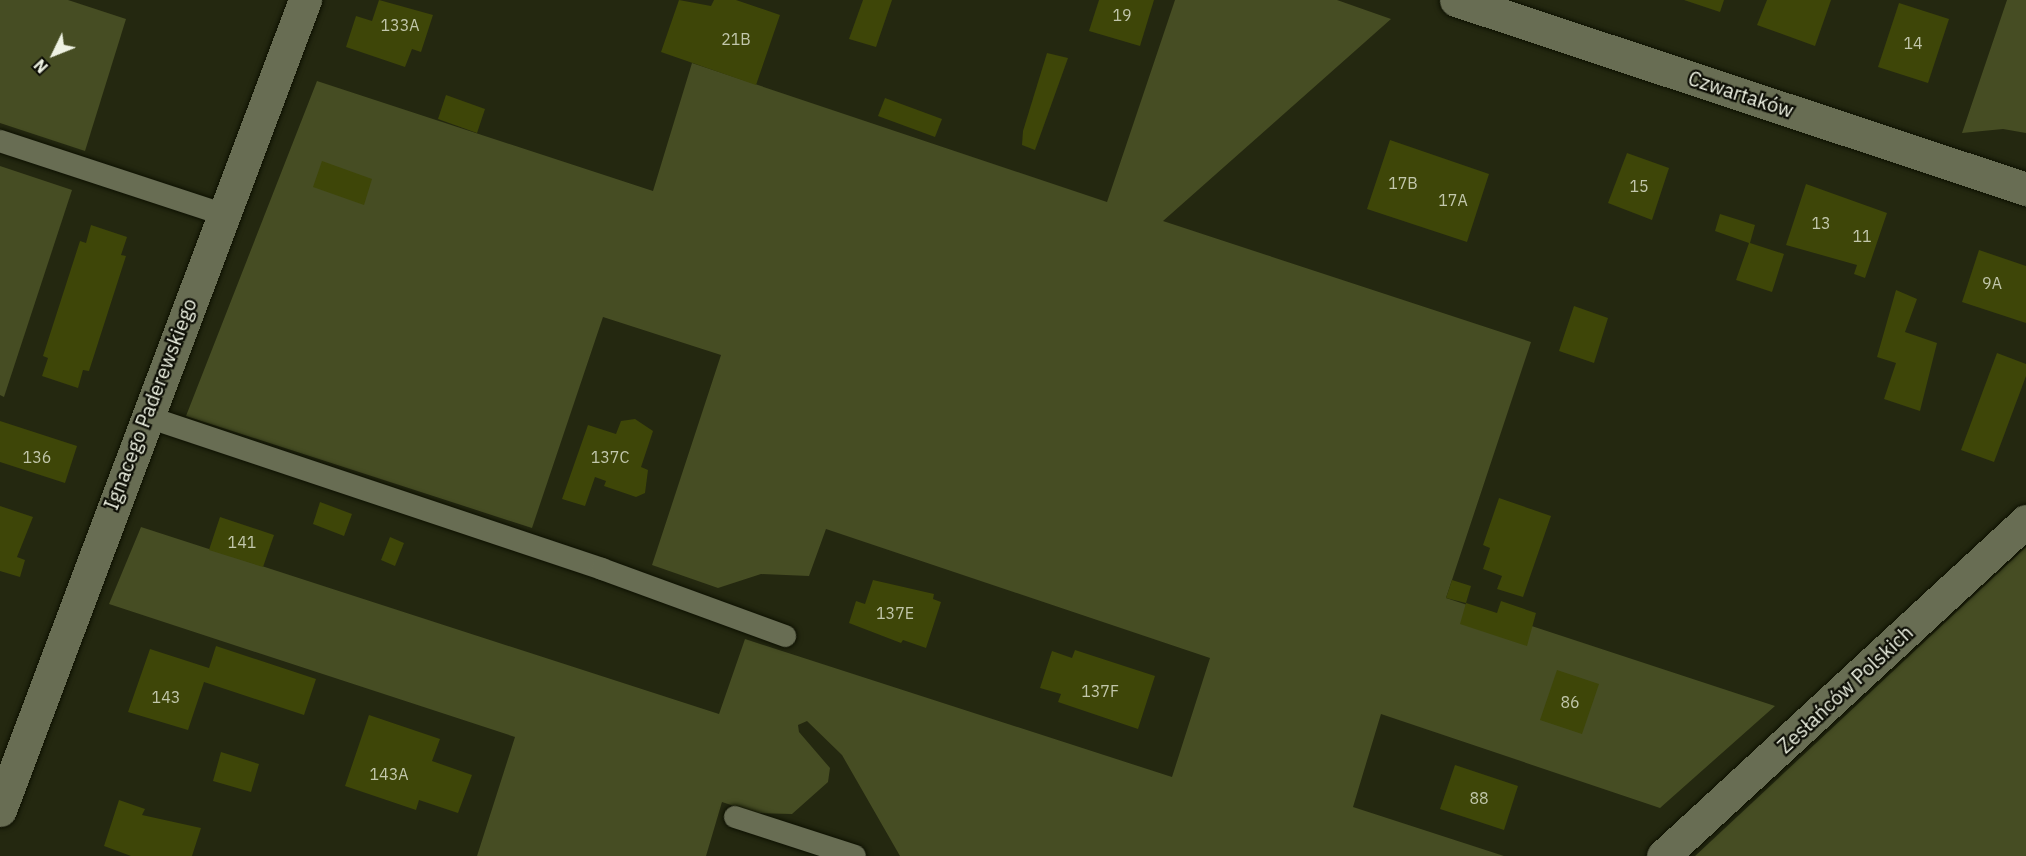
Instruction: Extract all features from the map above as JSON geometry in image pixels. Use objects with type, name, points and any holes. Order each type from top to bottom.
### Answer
[{"type":"street","name":"Ignacego Paderewskiego","points":[[0,810],[145,416],[305,0]]},
{"type":"street","name":"Czwartaków","points":[[1456,0],[2026,189]]},
{"type":"street","name":"Zesłańców Polskich","points":[[1663,856],[2026,521]]},
{"type":"lane","points":[[0,141],[222,214]]},
{"type":"lane","points":[[145,416],[602,569],[785,636]]},
{"type":"lane","points":[[735,817],[855,856]]},
{"type":"green space","points":[[0,0],[68,0],[126,19],[85,151],[0,123]]},
{"type":"green space","points":[[1175,0],[1337,0],[1391,19],[1163,221],[1531,342],[1446,598],[1775,706],[1660,808],[1381,714],[1353,807],[1504,856],[900,856],[842,755],[807,721],[798,725],[799,732],[830,768],[828,782],[792,814],[755,813],[722,802],[706,856],[477,856],[515,737],[109,604],[141,527],[719,714],[745,639],[1172,777],[1210,658],[826,529],[809,576],[761,574],[718,588],[652,565],[721,355],[603,317],[532,528],[186,416],[317,81],[653,191],[692,63],[1107,202]]},
{"type":"green space","points":[[2007,0],[2026,0],[2026,133],[2003,129],[1962,133]]},
{"type":"green space","points":[[0,166],[72,190],[4,397],[0,395]]},
{"type":"green space","points":[[2026,547],[2026,856],[1695,856]]},
{"type":"building","points":[[379,0],[433,15],[421,52],[412,49],[405,67],[346,47],[356,16],[372,21]]},
{"type":"building","points":[[679,0],[711,6],[714,0],[736,0],[780,15],[756,85],[661,52]]},
{"type":"building","points":[[863,0],[892,0],[876,47],[849,39]]},
{"type":"building","points":[[1099,0],[1154,0],[1140,46],[1089,31]]},
{"type":"building","points":[[1684,0],[1724,0],[1720,12]]},
{"type":"building","points":[[1767,0],[1831,0],[1815,46],[1757,25]]},
{"type":"building","points":[[1899,3],[1949,19],[1928,83],[1878,67]]},
{"type":"building","points":[[1047,53],[1068,58],[1035,150],[1022,145],[1023,131]]},
{"type":"building","points":[[446,95],[485,109],[477,133],[438,119]]},
{"type":"building","points":[[885,98],[942,119],[935,137],[878,116]]},
{"type":"building","points":[[1390,140],[1489,174],[1467,242],[1367,209]]},
{"type":"building","points":[[1627,153],[1669,168],[1652,220],[1608,203]]},
{"type":"building","points":[[322,161],[372,179],[364,205],[313,187]]},
{"type":"building","points":[[1806,184],[1887,213],[1865,278],[1854,274],[1857,265],[1786,245]]},
{"type":"building","points":[[1720,214],[1755,225],[1750,243],[1784,254],[1772,292],[1736,280],[1749,243],[1715,231]]},
{"type":"building","points":[[91,225],[127,237],[121,255],[126,256],[89,371],[83,370],[78,388],[42,376],[48,358],[43,356],[80,241],[86,243]]},
{"type":"building","points":[[1979,250],[2026,266],[2026,323],[1962,302]]},
{"type":"building","points":[[1896,290],[1917,299],[1905,332],[1937,343],[1920,411],[1884,399],[1896,363],[1877,357]]},
{"type":"building","points":[[1574,306],[1608,318],[1594,363],[1559,351]]},
{"type":"building","points":[[1997,353],[2026,364],[2026,376],[1994,462],[1961,450]]},
{"type":"building","points":[[635,419],[653,431],[641,467],[648,470],[645,493],[636,497],[604,486],[606,481],[595,477],[585,506],[562,499],[588,425],[616,434],[621,421]]},
{"type":"building","points":[[0,421],[77,446],[65,483],[0,462]]},
{"type":"building","points":[[1499,498],[1551,516],[1523,597],[1497,589],[1502,576],[1483,569],[1490,548],[1483,545]]},
{"type":"building","points":[[320,502],[352,514],[344,536],[313,524]]},
{"type":"building","points":[[0,506],[33,517],[17,557],[25,560],[20,577],[0,571]]},
{"type":"building","points":[[220,517],[274,535],[263,567],[209,550]]},
{"type":"building","points":[[390,537],[404,543],[395,566],[381,560]]},
{"type":"building","points":[[873,580],[934,594],[933,599],[941,602],[926,648],[903,640],[901,643],[849,623],[856,601],[865,604]]},
{"type":"building","points":[[1452,580],[1471,586],[1466,603],[1446,598]]},
{"type":"building","points":[[1501,601],[1536,613],[1527,646],[1460,624],[1466,603],[1497,613]]},
{"type":"building","points":[[216,646],[316,679],[304,715],[204,682],[188,730],[128,712],[150,649],[209,668]]},
{"type":"building","points":[[1075,650],[1155,676],[1138,729],[1058,702],[1061,694],[1040,688],[1052,651],[1072,658]]},
{"type":"building","points":[[1557,670],[1599,684],[1582,734],[1540,720]]},
{"type":"building","points":[[369,715],[440,739],[432,761],[472,775],[458,813],[419,800],[416,810],[345,786]]},
{"type":"building","points":[[221,752],[259,764],[251,792],[213,781]]},
{"type":"building","points":[[1455,765],[1518,786],[1504,830],[1440,809]]},
{"type":"building","points":[[119,800],[145,809],[142,815],[201,828],[192,856],[131,856],[104,846]]}]
